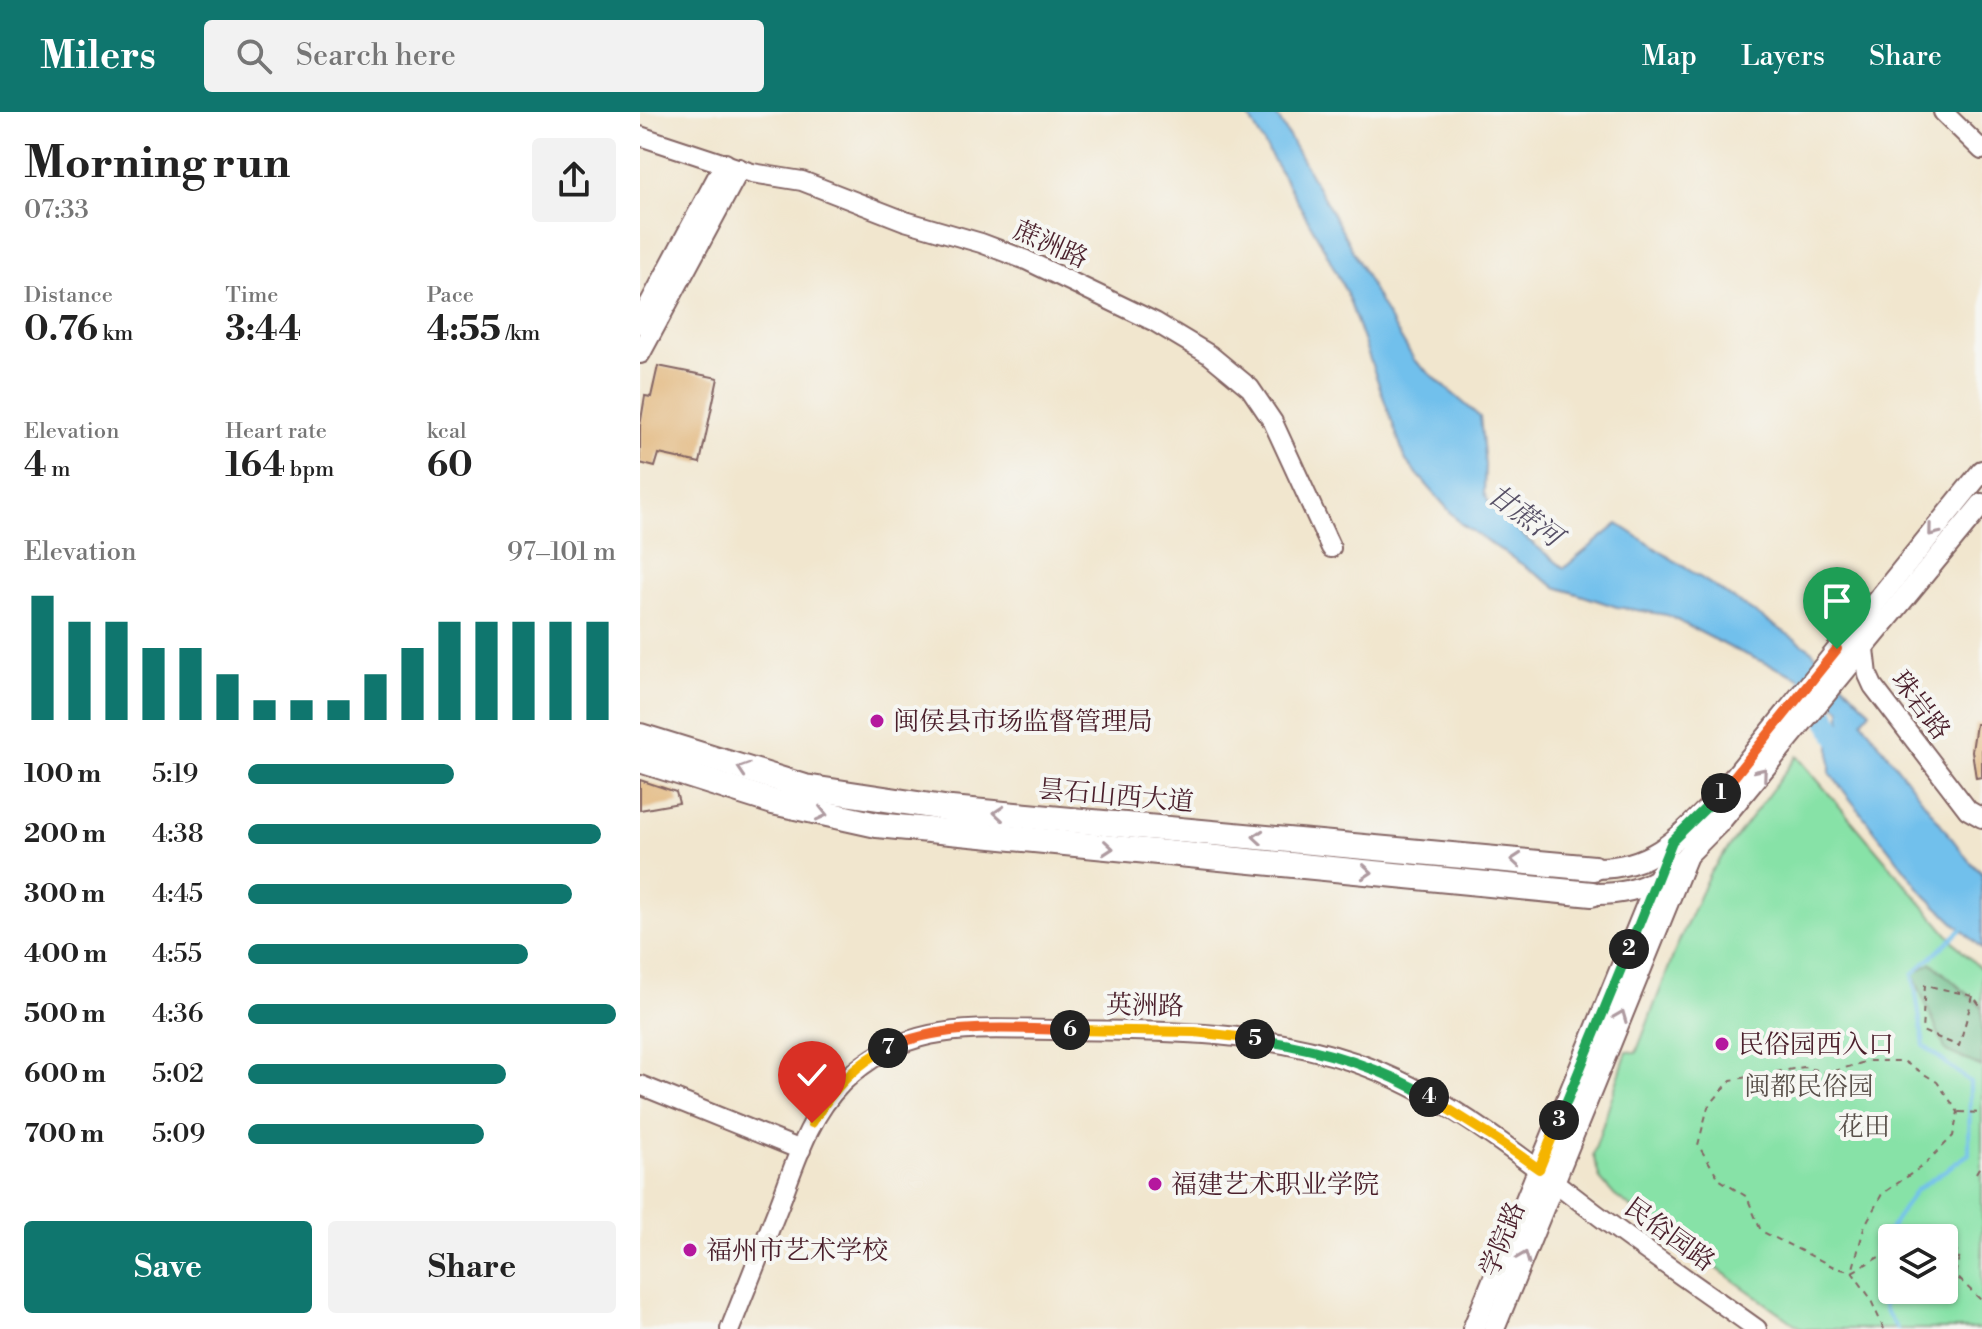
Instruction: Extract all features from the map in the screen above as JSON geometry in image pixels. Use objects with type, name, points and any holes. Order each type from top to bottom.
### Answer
[{"type":"main road","points":[[640,323],[732,167]]},
{"type":"main road","points":[[640,353],[732,167]]},
{"type":"main road","points":[[1594,868],[1620,867],[1680,848],[1719,823],[1801,711],[1837,649],[1982,471]]},
{"type":"main road","points":[[1801,711],[1862,652],[1982,504]]},
{"type":"main road","name":"学院路","points":[[1494,1329],[1546,1175],[1680,848],[1704,812],[1801,711]]},
{"type":"main road","name":"昙石山西大道","points":[[640,736],[794,784],[885,801],[1594,868]]},
{"type":"main road","name":"昙石山西大道","points":[[640,760],[781,804],[888,826],[1592,894]]},
{"type":"main road","points":[[1473,1329],[1546,1175],[1658,879],[1680,848]]},
{"type":"main road","points":[[1592,894],[1626,893],[1658,879]]},
{"type":"street","points":[[1943,112],[1982,150]]},
{"type":"street","name":"蔗洲路","points":[[640,136],[732,167],[802,181],[905,221],[1004,250],[1134,311],[1185,339],[1238,377],[1262,404],[1331,548]]},
{"type":"street","name":"珠岩路","points":[[1862,652],[1873,686],[1968,810],[1982,818]]},
{"type":"street","name":"英洲路","points":[[730,1329],[818,1113],[838,1086],[879,1052],[907,1040],[936,1033],[986,1029],[1195,1032],[1275,1042],[1368,1067],[1421,1092],[1546,1175]]},
{"type":"street","points":[[640,1085],[801,1150]]},
{"type":"street","name":"民俗园路","points":[[1546,1175],[1757,1329]]},
{"type":"path","points":[[1973,996],[1959,1046],[1922,1031],[1925,985],[1973,996],[1982,1008]]},
{"type":"path","points":[[1852,1272],[1865,1225],[1882,1194],[1924,1165],[1953,1136],[1958,1112],[1937,1082],[1903,1061],[1868,1061],[1828,1073],[1804,1067],[1731,1080],[1708,1107],[1698,1145],[1720,1180],[1747,1197],[1761,1231],[1834,1267],[1852,1272],[1869,1296],[1884,1329]]},
{"type":"path","points":[[1958,1112],[1982,1113]]},
{"type":"path","points":[[1976,1173],[1982,1163]]},
{"type":"path","points":[[1852,1272],[1878,1257]]},
{"type":"path","points":[[1958,1278],[1982,1301]]},
{"type":"green space","name":"闽都民俗园","points":[[1797,756],[1961,950],[1982,970],[1982,1329],[1802,1329],[1615,1196],[1600,1179],[1593,1155],[1627,1051],[1636,1053],[1677,946],[1709,874]]},
{"type":"green space","points":[[1932,963],[1982,1007],[1982,1067],[1946,1051],[1913,974]]},
{"type":"water","points":[[1246,112],[1275,112],[1415,361],[1480,417],[1485,465],[1484,493],[1491,507],[1564,568],[1618,524],[1809,648],[1870,711],[1862,721],[1970,862],[1982,873],[1982,949],[1923,893],[1830,773],[1830,744],[1841,730],[1841,709],[1800,678],[1731,648],[1667,615],[1617,607],[1556,587],[1460,523],[1406,461],[1346,292]]},
{"type":"building","points":[[658,366],[718,378],[700,463],[659,454],[655,467],[640,463],[640,426],[645,396],[651,397]]},
{"type":"building","points":[[1976,724],[1982,724],[1982,777],[1976,778],[1972,751]]},
{"type":"building","points":[[640,780],[676,792],[679,803],[640,810]]},
{"type":"waterway","name":"甘蔗河","points":[[1809,687],[1852,761]]},
{"type":"waterway","points":[[1897,1329],[1884,1308],[1882,1241],[1916,1190],[1969,1154],[1970,1082],[1924,1046],[1913,974],[1964,927]]},
{"type":"place","name":"闽侯县市场监督管理局","points":[[877,721]]},
{"type":"place","name":"民俗园西入口","points":[[1722,1044]]},
{"type":"place","name":"福建艺术职业学院","points":[[1155,1184]]},
{"type":"place","name":"福州市艺术学校","points":[[690,1250]]},
{"type":"route","points":[[812,1123],[838,1086],[862,1064],[897,1043],[916,1037],[986,1029],[1209,1033],[1313,1050],[1382,1073],[1421,1092],[1539,1169],[1672,841],[1715,801],[1837,649]]},
{"type":"park label","name":"花田","points":[[1864,1126]]}]
